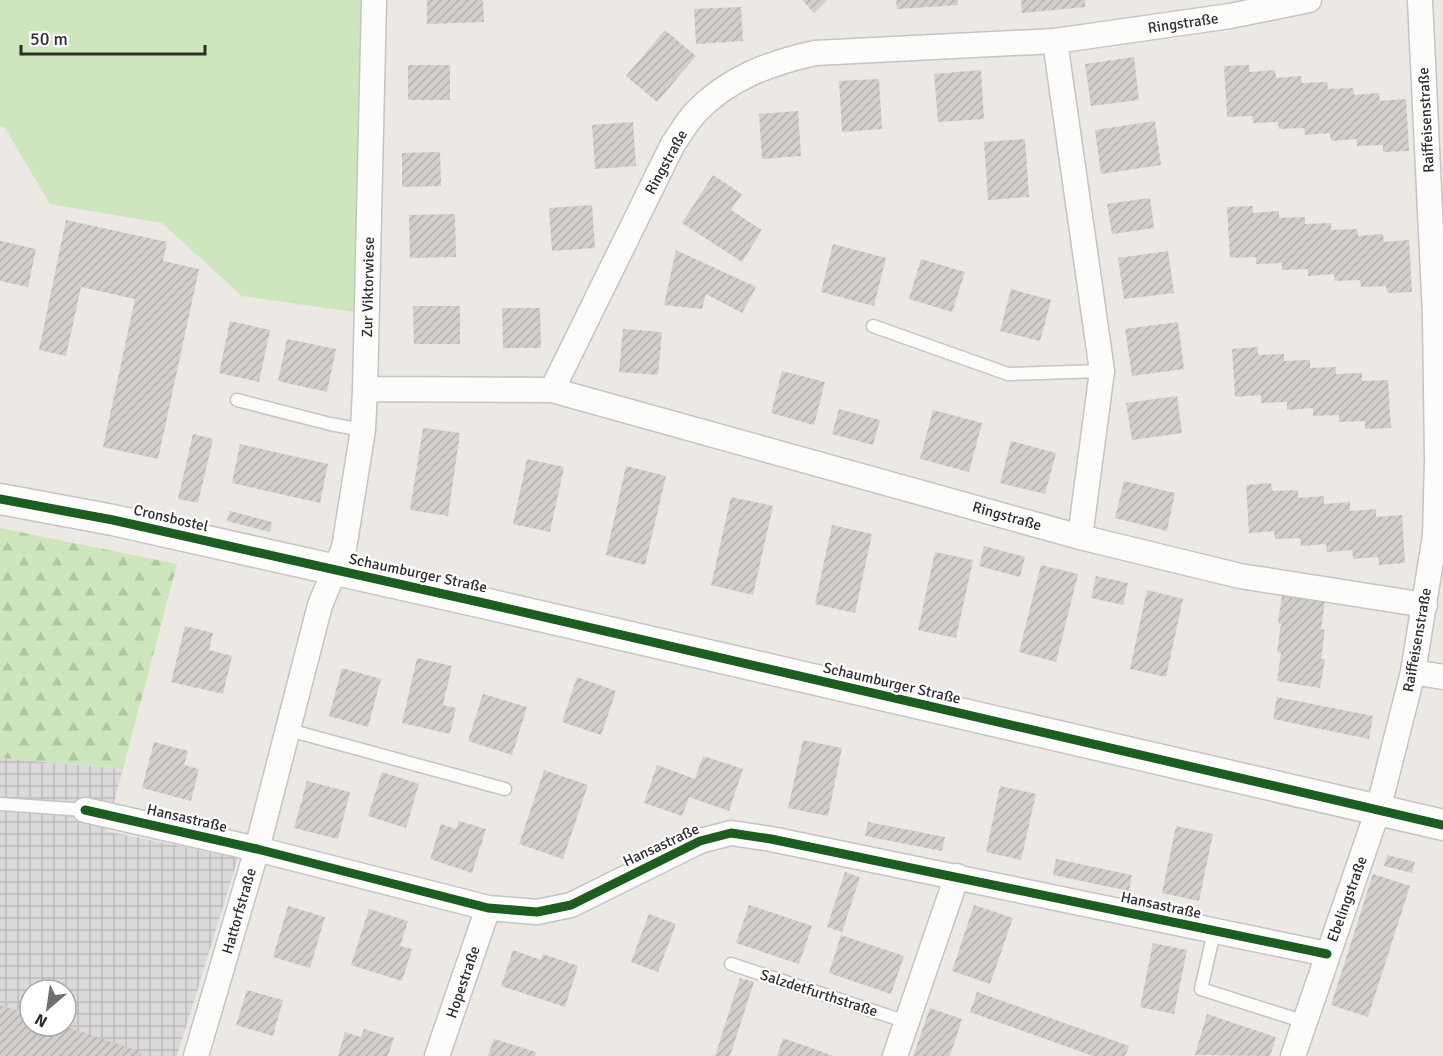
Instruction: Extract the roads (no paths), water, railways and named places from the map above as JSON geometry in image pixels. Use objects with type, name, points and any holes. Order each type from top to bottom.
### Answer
[{"type":"street","name":"Zur Viktorwiese","points":[[334,570],[344,548],[363,430],[366,389],[374,0]]},
{"type":"street","name":"Ringstraße","points":[[552,390],[673,144],[694,114],[721,90],[754,71],[783,60],[815,53],[1055,41],[1230,16],[1309,0]]},
{"type":"street","name":"Raiffeisenstraße","points":[[1378,810],[1413,672],[1435,536],[1437,460],[1435,316],[1420,0]]},
{"type":"street","points":[[1055,41],[1102,371],[1080,537]]},
{"type":"street","name":"Ringstraße","points":[[366,389],[552,390],[1080,537],[1240,576],[1425,604]]},
{"type":"street","name":"Cronsbostel","points":[[0,499],[113,520],[334,570]]},
{"type":"street","name":"Hattorfstraße","points":[[196,1056],[257,849],[320,605],[334,570]]},
{"type":"street","name":"Schaumburger Straße","points":[[334,570],[1443,825]]},
{"type":"street","points":[[1413,672],[1443,677]]},
{"type":"street","name":"Hansastraße","points":[[85,810],[257,849],[488,908],[537,912],[571,904],[700,841],[731,833],[957,876],[1327,954]]},
{"type":"street","name":"Ebelingstraße","points":[[1293,1056],[1378,810]]},
{"type":"street","points":[[896,1056],[957,876]]},
{"type":"street","name":"Hopestraße","points":[[437,1056],[488,908]]},
{"type":"lane","points":[[873,326],[1008,374],[1102,371]]},
{"type":"lane","points":[[237,400],[330,424],[363,430]]},
{"type":"lane","points":[[288,730],[505,789]]},
{"type":"lane","points":[[0,804],[85,810]]},
{"type":"lane","name":"Hansastraße","points":[[1214,932],[1201,989],[1305,1022]]},
{"type":"lane","name":"Salzdetfurthstraße","points":[[730,964],[907,1022]]}]
